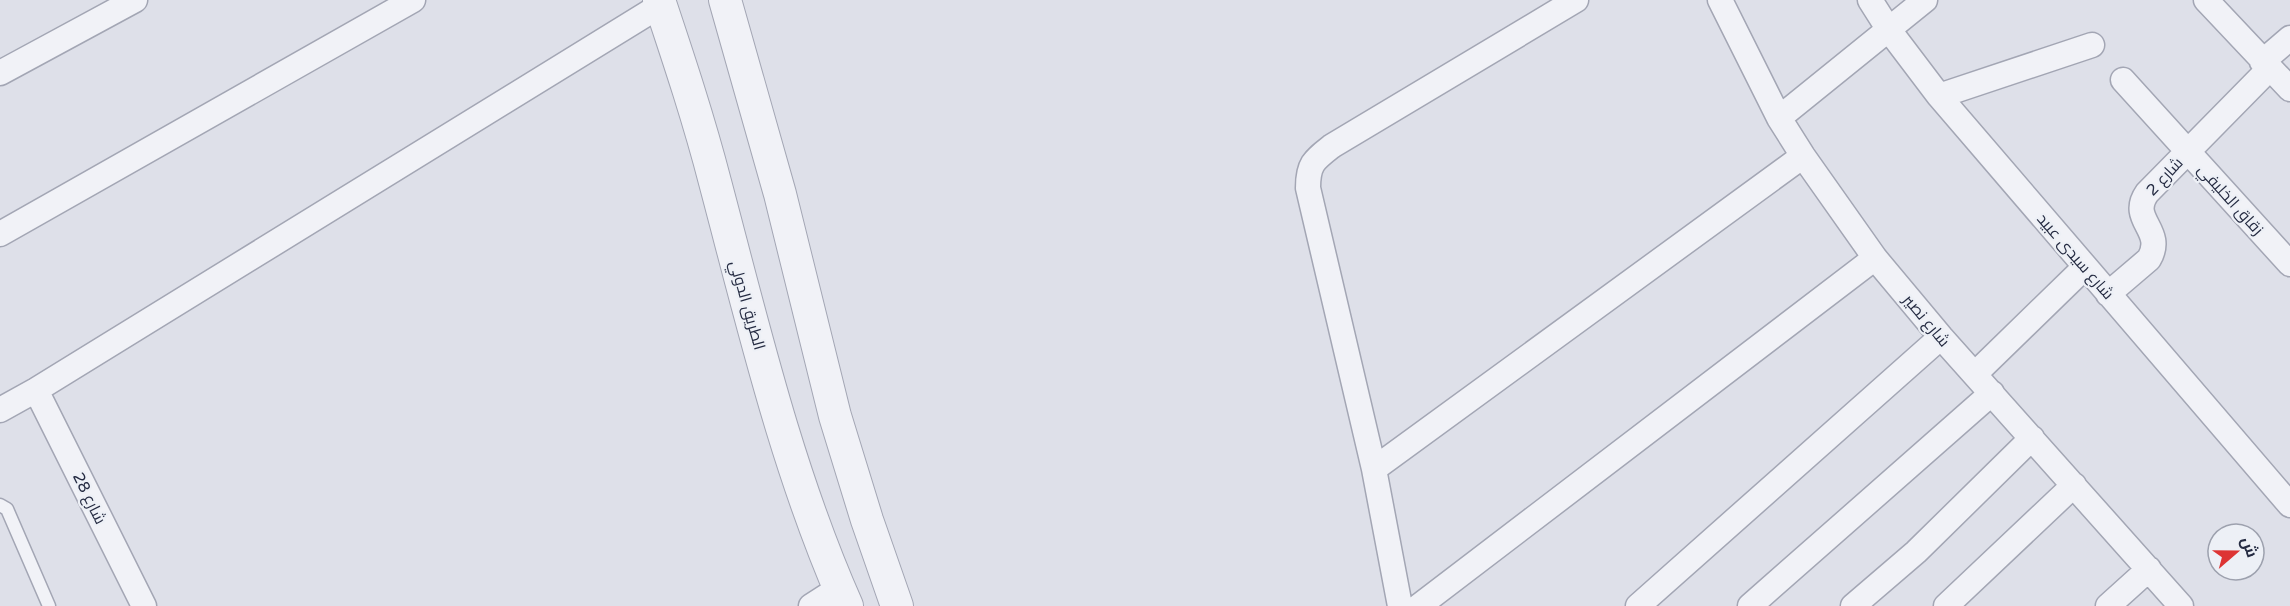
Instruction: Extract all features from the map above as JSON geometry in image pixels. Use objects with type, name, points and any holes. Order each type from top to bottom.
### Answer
[{"type":"street","points":[[0,73],[135,0]]},
{"type":"street","points":[[0,234],[413,0]]},
{"type":"street","points":[[725,0],[780,194],[835,416],[867,520],[897,606]]},
{"type":"street","points":[[1400,606],[1374,469],[1308,188],[1308,172],[1316,159],[1332,146],[1576,0]]},
{"type":"street","name":"شارع نصير","points":[[1720,0],[1779,118],[1875,258],[1941,337],[2181,606]]},
{"type":"street","name":"شارع سيدى عبيد","points":[[1869,0],[1940,96],[2290,505]]},
{"type":"street","points":[[1779,118],[1925,0]]},
{"type":"street","points":[[2206,0],[2290,89]]},
{"type":"street","points":[[0,410],[36,390],[660,3]]},
{"type":"street","name":"الطريق الدولي","points":[[660,3],[690,93],[737,272],[804,497],[843,597]]},
{"type":"street","name":"شارع 2","points":[[2108,294],[2149,259],[2153,251],[2155,243],[2141,213],[2141,202],[2290,38]]},
{"type":"street","points":[[1940,96],[2092,45]]},
{"type":"street","name":"زقاق الخليفي","points":[[2123,80],[2290,264]]},
{"type":"street","points":[[1374,469],[1803,156]]},
{"type":"street","points":[[1419,606],[1875,258]]},
{"type":"street","points":[[1975,374],[2085,267]]},
{"type":"street","points":[[1638,606],[1941,337]]},
{"type":"street","name":"شارع 28","points":[[36,390],[144,606]]},
{"type":"street","points":[[1750,606],[1992,393]]},
{"type":"street","points":[[1853,606],[1916,552],[2032,438]]},
{"type":"street","points":[[1946,606],[2074,485]]},
{"type":"street","points":[[2108,606],[2149,569]]},
{"type":"street","points":[[811,606],[843,597]]},
{"type":"lane","points":[[0,505],[7,510],[49,606]]}]
